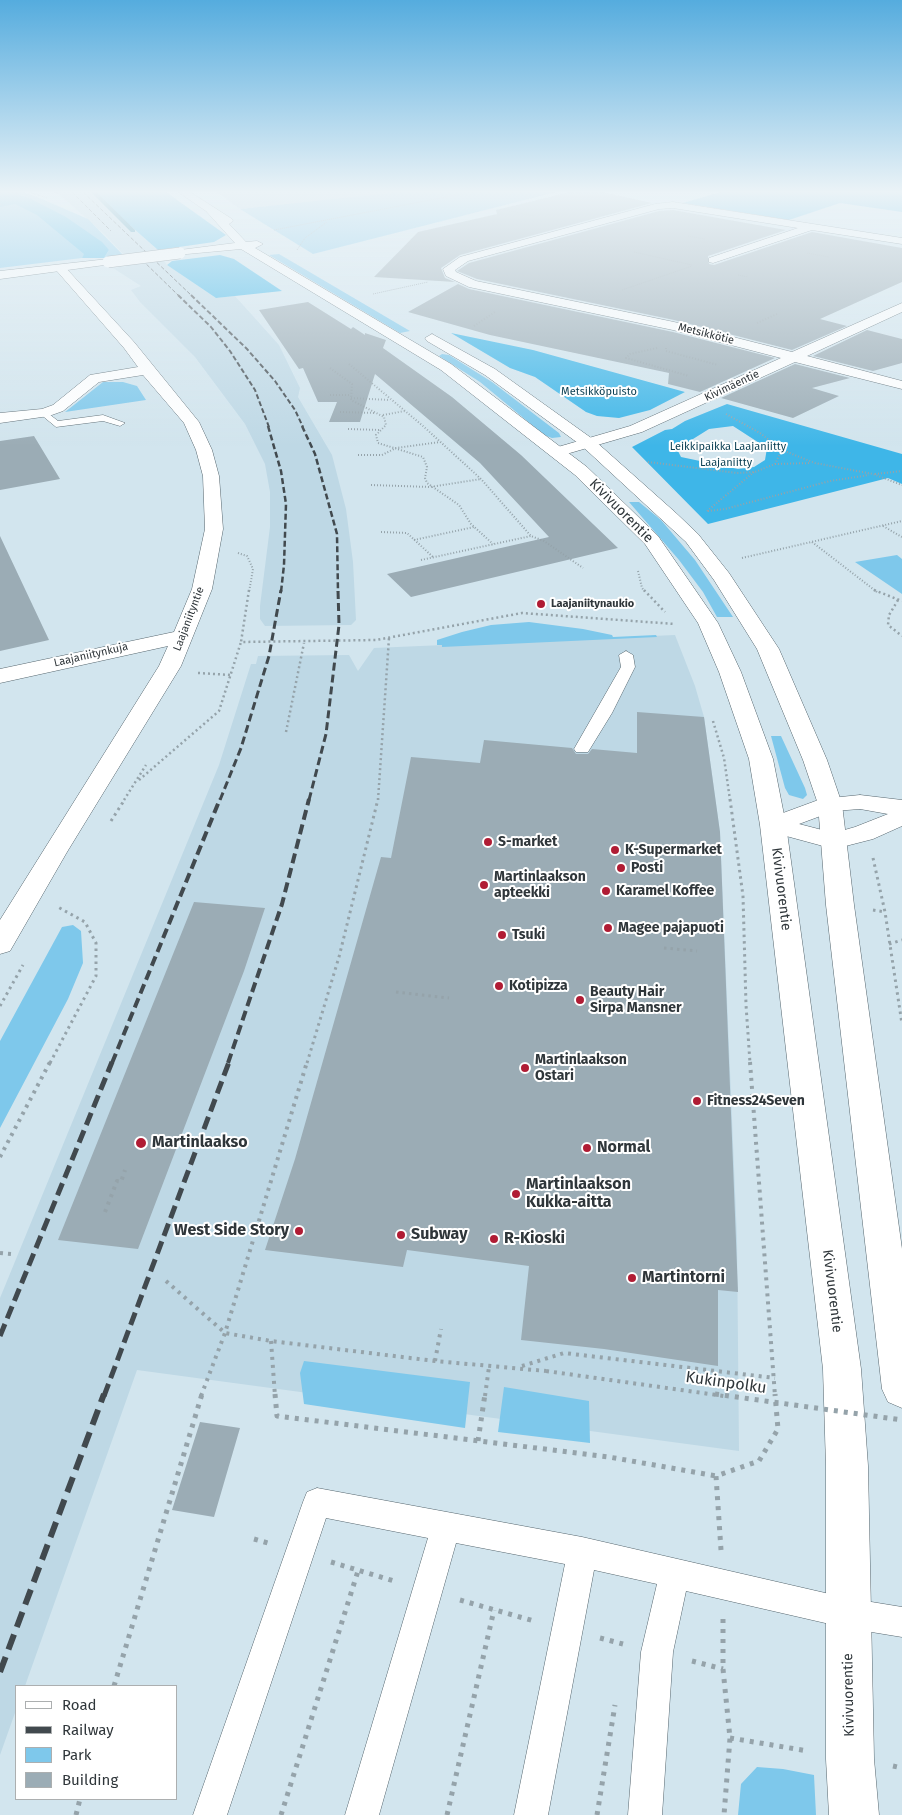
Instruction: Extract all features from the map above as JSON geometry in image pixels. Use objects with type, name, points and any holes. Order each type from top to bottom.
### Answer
[{"type":"street","name":"Laajaniityntie","points":[[0,944],[54,852],[170,666],[202,589],[214,529],[211,476],[204,450],[191,422],[147,370],[129,345],[68,277]]},
{"type":"street","name":"Kivivuorentie","points":[[295,277],[446,368],[581,471],[652,540],[708,623],[746,714],[761,759],[773,825],[842,1369],[847,1466],[847,1613],[850,1759],[854,1815]]},
{"type":"street","name":"Metsikkötie","points":[[455,277],[473,284],[579,305],[902,385]]},
{"type":"street","name":"Kivimäentie","points":[[558,452],[650,423],[902,307]]},
{"type":"street","name":"Kivivuorentie","points":[[423,332],[490,372],[588,444],[692,538],[752,621],[776,666],[815,760],[830,804],[840,905],[902,1389]]},
{"type":"street","points":[[0,418],[44,413],[58,408],[95,378],[147,370]]},
{"type":"street","name":"Laajaniitynkuja","points":[[0,676],[183,636]]},
{"type":"street","points":[[773,825],[830,804],[860,802],[902,808]]},
{"type":"street","points":[[773,825],[834,841],[864,834],[902,817]]},
{"type":"lane","points":[[44,413],[56,424],[104,418],[120,423]]},
{"type":"lane","points":[[582,749],[628,668],[626,655]]},
{"type":"lane","points":[[210,1815],[317,1502],[582,1552],[847,1613],[902,1622]]},
{"type":"lane","points":[[362,1815],[426,1590],[446,1527]]},
{"type":"lane","points":[[531,1815],[582,1552]]},
{"type":"lane","points":[[645,1815],[657,1652],[675,1573]]},
{"type":"path","points":[[373,294],[455,277]]},
{"type":"path","points":[[579,305],[660,277]]},
{"type":"path","points":[[673,346],[646,349],[630,354],[626,358],[689,376]]},
{"type":"path","points":[[666,347],[666,351],[720,365],[714,368]]},
{"type":"path","points":[[349,364],[441,442],[481,479],[531,536],[544,541],[583,568]]},
{"type":"path","points":[[330,368],[352,384],[351,397]]},
{"type":"path","points":[[330,395],[376,401],[391,400]]},
{"type":"path","points":[[351,397],[356,403],[383,415],[405,411]]},
{"type":"path","points":[[340,412],[379,413]]},
{"type":"path","points":[[723,412],[760,433],[782,450],[815,463],[872,474],[902,485]]},
{"type":"path","points":[[383,415],[386,425],[376,435],[378,443],[423,457],[427,467],[425,478],[430,487],[459,505],[474,527],[493,544]]},
{"type":"path","points":[[348,429],[381,430]]},
{"type":"path","points":[[358,455],[382,455],[396,448],[441,442]]},
{"type":"path","points":[[775,464],[782,450]]},
{"type":"path","points":[[642,462],[658,462],[737,473],[755,472]]},
{"type":"path","points":[[708,511],[728,492],[755,472],[775,464],[815,463]]},
{"type":"path","points":[[700,514],[830,482],[872,474],[902,471]]},
{"type":"path","points":[[371,485],[430,487],[481,479]]},
{"type":"path","points":[[733,560],[902,521]]},
{"type":"path","points":[[882,525],[902,537]]},
{"type":"path","points":[[414,540],[474,527]]},
{"type":"path","points":[[382,532],[407,533],[433,557]]},
{"type":"path","points":[[421,560],[531,536]]},
{"type":"path","points":[[812,542],[873,590],[902,601]]},
{"type":"path","points":[[137,782],[219,711],[241,642],[253,569],[247,556],[236,552]]},
{"type":"path","points":[[636,565],[642,588],[668,614]]},
{"type":"path","points":[[898,600],[888,615],[888,625],[902,636]]},
{"type":"path","points":[[241,642],[304,643],[388,638],[522,613],[678,625],[673,619]]},
{"type":"path","points":[[114,1685],[194,1414],[226,1332],[338,957],[378,802],[388,638]]},
{"type":"path","points":[[286,732],[304,643]]},
{"type":"path","points":[[192,672],[231,675]]},
{"type":"path","points":[[271,1341],[277,1416],[609,1457],[716,1476],[759,1461],[778,1429],[775,1378],[765,1275],[746,1005],[742,896],[724,758],[713,720]]},
{"type":"path","points":[[0,1157],[96,976],[96,944],[84,922],[56,905]]},
{"type":"path","points":[[890,944],[902,940]]},
{"type":"path","points":[[664,948],[696,951]]},
{"type":"path","points":[[396,992],[449,998]]},
{"type":"path","points":[[105,1212],[117,1181],[121,1182],[125,1170]]},
{"type":"path","points":[[0,1253],[11,1254]]},
{"type":"path","points":[[166,1281],[226,1332],[271,1341],[488,1367],[520,1367],[564,1353],[775,1378]]},
{"type":"path","points":[[435,1361],[441,1330]]},
{"type":"path","points":[[478,1442],[488,1367]]},
{"type":"path","name":"Kukinpolku","points":[[520,1367],[902,1420]]},
{"type":"path","points":[[716,1476],[723,1584],[723,1669],[730,1738],[724,1815]]},
{"type":"path","points":[[254,1539],[494,1610],[723,1669]]},
{"type":"path","points":[[281,1815],[358,1571]]},
{"type":"path","points":[[447,1815],[494,1610]]},
{"type":"path","points":[[624,1654],[625,1644]]},
{"type":"path","points":[[598,1815],[616,1701]]},
{"type":"path","points":[[76,1815],[80,1800]]},
{"type":"shaded area","points":[[127,277],[184,277],[216,298],[235,296],[279,345],[300,388],[298,397],[332,455],[346,509],[353,562],[356,620],[351,625],[265,626],[260,619],[270,527],[270,492],[265,464],[245,424],[195,357],[140,302],[131,290],[141,286]]},
{"type":"shaded area","points":[[675,635],[695,686],[704,717],[720,832],[737,1239],[739,1451],[137,1370],[25,1685],[15,1685],[15,1713],[0,1755],[0,1298],[219,765],[251,664],[256,664],[258,656],[349,655],[358,671],[374,648]]},
{"type":"green space","points":[[184,277],[261,277],[282,291],[216,298]]},
{"type":"green space","points":[[305,277],[318,277],[410,331],[400,333]]},
{"type":"green space","name":"Metsikköpuisto","points":[[451,333],[533,350],[685,392],[650,410],[619,418],[597,416],[586,412],[535,377],[510,368]]},
{"type":"green space","points":[[442,354],[449,355],[492,382],[559,433],[561,437],[552,438],[544,435],[480,382],[439,356]]},
{"type":"green space","points":[[103,382],[123,382],[137,386],[146,400],[65,412]]},
{"type":"green space","name":"Laajaniitty","points":[[727,404],[902,454],[902,484],[888,478],[708,524],[632,447],[685,421]],"holes":[[[733,426],[767,448],[765,460],[754,467],[738,469],[681,457],[677,449],[709,429]]]},
{"type":"green space","points":[[629,502],[639,502],[661,520],[695,560],[733,617],[717,617],[703,592],[679,560]]},
{"type":"green space","points":[[897,555],[902,559],[902,594],[855,562]]},
{"type":"green space","points":[[529,622],[583,629],[612,635],[613,637],[656,635],[657,637],[442,647],[442,645],[437,645],[437,640],[462,632],[491,625]]},
{"type":"green space","points":[[771,736],[781,736],[805,788],[807,795],[803,799],[789,795],[785,788]]},
{"type":"green space","points":[[73,925],[81,931],[83,963],[68,999],[0,1128],[0,1041],[62,927]]},
{"type":"green space","points":[[304,1361],[470,1382],[465,1428],[304,1404],[300,1373]]},
{"type":"green space","points":[[504,1387],[589,1401],[590,1443],[498,1432]]},
{"type":"green space","points":[[757,1767],[783,1769],[814,1775],[816,1815],[738,1815],[741,1784]]},
{"type":"building","points":[[374,277],[444,277],[455,282]]},
{"type":"building","points":[[471,277],[902,277],[902,282],[820,319],[847,326],[792,350],[674,320]]},
{"type":"building","points":[[458,284],[469,289],[673,332],[775,358],[700,392],[668,384],[669,373],[490,335],[408,312]]},
{"type":"building","points":[[308,302],[351,329],[353,327],[365,335],[365,333],[386,340],[383,348],[452,397],[521,455],[618,548],[411,597],[387,574],[549,537],[480,463],[375,374],[360,422],[329,422],[337,402],[318,402],[303,368],[299,369],[259,310]]},
{"type":"building","points":[[867,330],[902,339],[902,363],[873,371],[813,356]]},
{"type":"building","points":[[795,364],[850,378],[812,388],[839,396],[793,418],[721,398]]},
{"type":"building","points":[[34,436],[60,479],[0,490],[0,441]]},
{"type":"building","points":[[0,536],[49,640],[0,651]]},
{"type":"building","name":"Martinlaakson Ostari","points":[[637,712],[704,717],[720,832],[738,1292],[718,1290],[718,1366],[604,1349],[521,1340],[529,1266],[407,1250],[403,1267],[265,1250],[295,1159],[381,857],[391,858],[411,757],[480,763],[484,740],[572,748],[576,754],[588,754],[592,749],[637,753]]},
{"type":"building","points":[[194,902],[265,908],[244,971],[138,1249],[58,1240]]},
{"type":"building","points":[[200,1422],[240,1428],[214,1517],[172,1510]]},
{"type":"railway","points":[[159,277],[179,296]]},
{"type":"railway","points":[[172,277],[192,296]]},
{"type":"railway","points":[[178,295],[211,327],[230,351],[255,390],[269,427]]},
{"type":"railway","points":[[191,295],[247,349],[275,381],[295,410],[303,427]]},
{"type":"railway","points":[[268,426],[281,471],[286,504],[281,592]]},
{"type":"railway","points":[[302,426],[315,454],[337,534],[338,592]]},
{"type":"railway","points":[[220,800],[241,748],[269,656],[281,590]]},
{"type":"railway","points":[[309,800],[326,734],[339,625],[338,590]]},
{"type":"railway","points":[[112,1063],[220,799]]},
{"type":"railway","points":[[228,1063],[282,904],[309,799]]},
{"type":"railway","points":[[0,1336],[112,1062]]},
{"type":"railway","points":[[104,1396],[229,1062]]},
{"type":"railway","points":[[0,1672],[104,1394]]},
{"type":"place","name":"Laajaniitynaukio","points":[[541,604]]},
{"type":"place","name":"S-market","points":[[488,842]]},
{"type":"place","name":"K-Supermarket","points":[[615,850]]},
{"type":"place","name":"Posti","points":[[621,868]]},
{"type":"place","name":"Martinlaakson apteekki","points":[[484,885]]},
{"type":"place","name":"Karamel Koffee","points":[[606,891]]},
{"type":"place","name":"Magee pajapuoti","points":[[608,928]]},
{"type":"place","name":"Tsuki","points":[[502,935]]},
{"type":"place","name":"Kotipizza","points":[[499,986]]},
{"type":"place","name":"Beauty Hair Sirpa Mansner","points":[[580,1000]]},
{"type":"place","name":"Martinlaakson Ostari","points":[[525,1068]]},
{"type":"place","name":"Fitness24Seven","points":[[697,1101]]},
{"type":"place","name":"Martinlaakso","points":[[141,1143]]},
{"type":"place","name":"Normal","points":[[587,1148]]},
{"type":"place","name":"Martinlaakson Kukka-aitta","points":[[516,1194]]},
{"type":"place","name":"West Side Story","points":[[299,1231]]},
{"type":"place","name":"Subway","points":[[401,1235]]},
{"type":"place","name":"R-Kioski","points":[[494,1239]]},
{"type":"place","name":"Martintorni","points":[[632,1278]]},
{"type":"park label","name":"Leikkipaikka Laajaniitty","points":[[728,447]]}]
